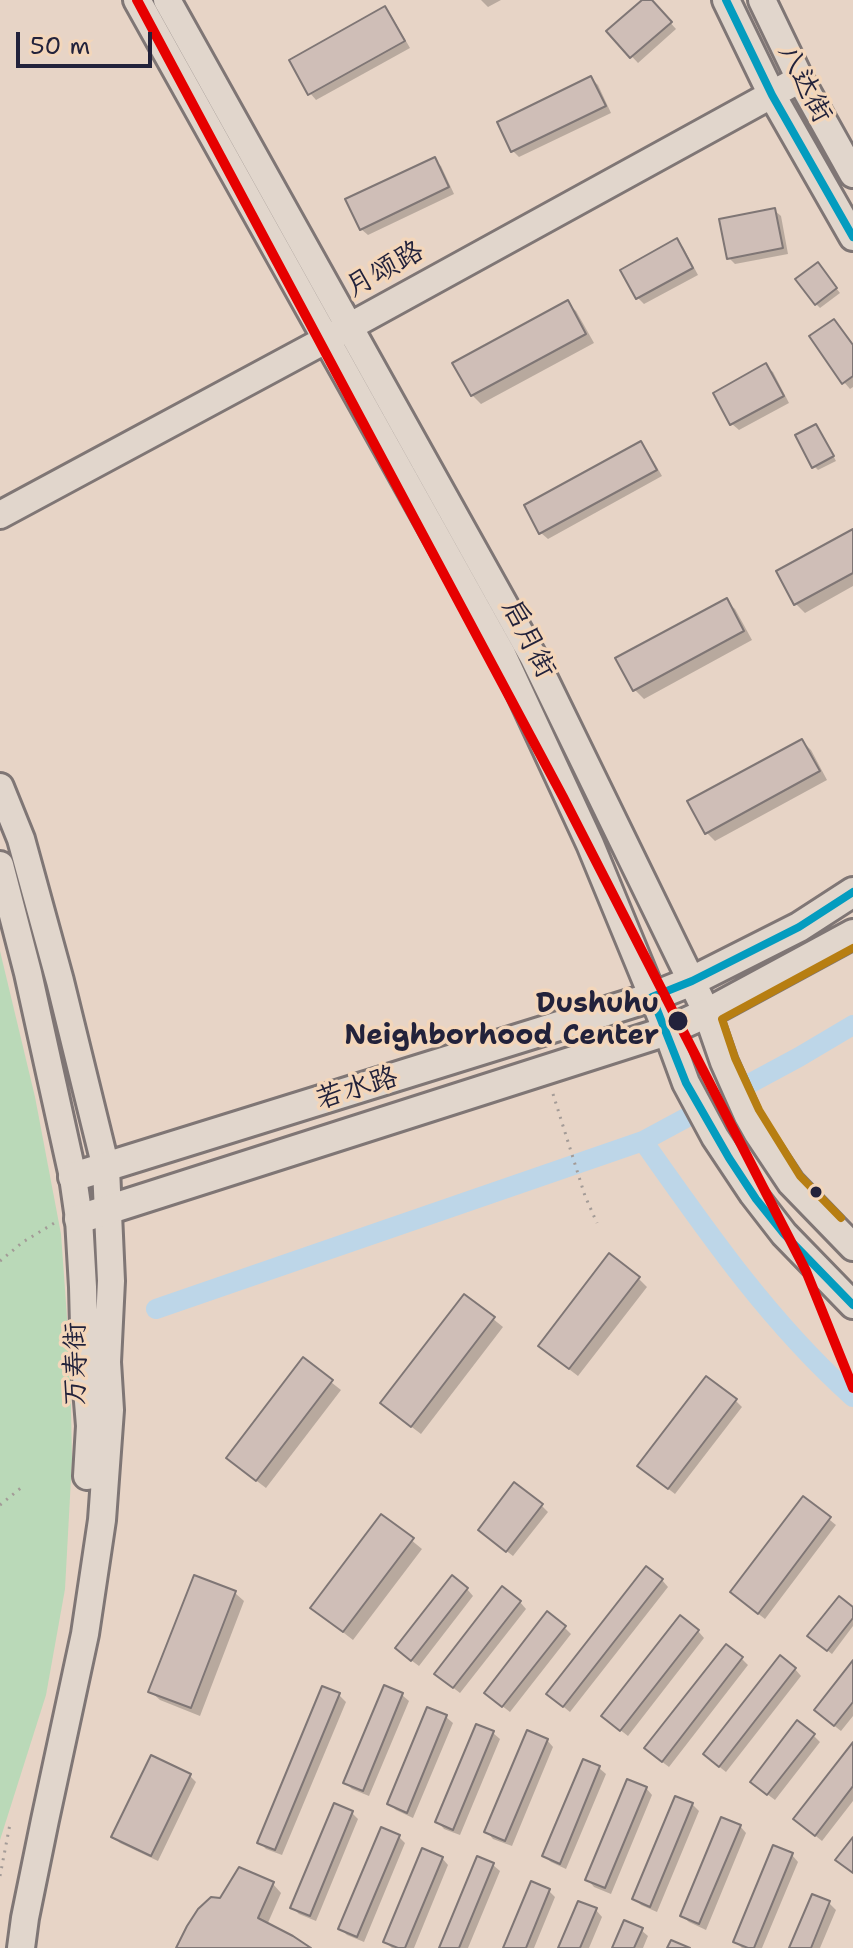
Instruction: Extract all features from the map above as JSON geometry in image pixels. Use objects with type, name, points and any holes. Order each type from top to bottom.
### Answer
[{"type":"main road","name":"若水路","points":[[73,1177],[652,997],[692,981],[799,927],[853,892]]},
{"type":"main road","name":"若水路","points":[[79,1216],[667,1031],[707,1013],[853,934]]},
{"type":"street","name":"启月街","points":[[137,0],[534,658],[707,1013],[748,1116],[791,1183],[853,1247]]},
{"type":"street","name":"启月街","points":[[167,0],[502,654],[590,844],[686,1083],[715,1137],[753,1194],[784,1234],[853,1305]]},
{"type":"street","name":"八达街","points":[[726,0],[772,95],[853,237]]},
{"type":"street","name":"八达街","points":[[762,0],[800,79],[853,174]]},
{"type":"street","name":"月颂路","points":[[0,515],[800,79]]},
{"type":"street","name":"万寿街","points":[[0,787],[21,839],[106,1168],[111,1281],[96,1363],[85,1523],[73,1636],[38,1775],[6,1948]]},
{"type":"street","name":"万寿街","points":[[0,865],[28,973],[73,1177],[79,1216],[83,1287],[96,1363],[110,1410],[102,1520],[85,1634],[21,1948]]},
{"type":"path","points":[[553,1094],[585,1196],[597,1223]]},
{"type":"path","points":[[0,1261],[52,1224],[79,1216]]},
{"type":"path","points":[[0,1505],[22,1487]]},
{"type":"path","points":[[0,1876],[10,1824]]},
{"type":"green space","points":[[0,951],[35,1097],[61,1234],[70,1359],[72,1460],[65,1589],[46,1695],[0,1840]]},
{"type":"building","points":[[642,0],[652,0],[672,22],[630,58],[606,31]]},
{"type":"building","points":[[385,6],[405,41],[308,95],[289,60]]},
{"type":"building","points":[[591,76],[606,106],[511,152],[497,122]]},
{"type":"building","points":[[435,157],[449,187],[360,230],[345,199]]},
{"type":"building","points":[[775,208],[783,248],[727,259],[719,219]]},
{"type":"building","points":[[677,238],[693,268],[636,299],[620,270]]},
{"type":"building","points":[[818,262],[837,288],[815,305],[795,279]]},
{"type":"building","points":[[568,300],[586,334],[471,396],[452,363]]},
{"type":"building","points":[[834,319],[853,345],[853,376],[842,384],[809,336]]},
{"type":"building","points":[[766,363],[784,396],[730,425],[713,393]]},
{"type":"building","points":[[816,424],[834,456],[812,468],[795,435]]},
{"type":"building","points":[[641,441],[657,470],[539,534],[524,505]]},
{"type":"building","points":[[853,529],[853,573],[794,605],[776,571]]},
{"type":"building","points":[[727,598],[744,631],[633,691],[615,658]]},
{"type":"building","points":[[802,739],[820,771],[705,834],[687,801]]},
{"type":"building","points":[[609,1253],[640,1277],[569,1369],[538,1346]]},
{"type":"building","points":[[464,1294],[495,1317],[411,1427],[380,1403]]},
{"type":"building","points":[[303,1357],[333,1380],[256,1481],[226,1458]]},
{"type":"building","points":[[706,1376],[737,1399],[668,1489],[637,1466]]},
{"type":"building","points":[[514,1482],[543,1504],[506,1552],[478,1530]]},
{"type":"building","points":[[803,1496],[831,1517],[758,1614],[730,1592]]},
{"type":"building","points":[[381,1514],[414,1538],[343,1632],[310,1608]]},
{"type":"building","points":[[646,1566],[663,1579],[563,1707],[546,1694]]},
{"type":"building","points":[[194,1575],[236,1591],[191,1708],[148,1692]]},
{"type":"building","points":[[452,1575],[468,1588],[411,1661],[395,1648]]},
{"type":"building","points":[[502,1586],[521,1601],[453,1688],[434,1674]]},
{"type":"building","points":[[839,1596],[853,1607],[853,1618],[827,1651],[807,1636]]},
{"type":"building","points":[[547,1611],[566,1626],[502,1707],[484,1693]]},
{"type":"building","points":[[680,1615],[699,1630],[620,1731],[601,1716]]},
{"type":"building","points":[[726,1644],[743,1657],[662,1762],[644,1748]]},
{"type":"building","points":[[780,1655],[796,1668],[719,1767],[703,1754]]},
{"type":"building","points":[[853,1660],[853,1702],[834,1726],[814,1710]]},
{"type":"building","points":[[384,1685],[403,1693],[363,1791],[343,1783]]},
{"type":"building","points":[[322,1686],[340,1693],[275,1850],[257,1843]]},
{"type":"building","points":[[427,1707],[447,1715],[407,1813],[387,1804]]},
{"type":"building","points":[[797,1720],[815,1734],[767,1795],[750,1782]]},
{"type":"building","points":[[476,1724],[494,1731],[453,1830],[435,1822]]},
{"type":"building","points":[[527,1730],[548,1739],[505,1841],[484,1832]]},
{"type":"building","points":[[853,1742],[853,1786],[815,1836],[793,1819]]},
{"type":"building","points":[[151,1755],[191,1774],[151,1856],[111,1837]]},
{"type":"building","points":[[583,1759],[600,1766],[560,1864],[542,1856]]},
{"type":"building","points":[[627,1779],[647,1787],[605,1888],[585,1880]]},
{"type":"building","points":[[675,1796],[693,1803],[650,1907],[632,1899]]},
{"type":"building","points":[[334,1803],[353,1811],[310,1916],[290,1908]]},
{"type":"building","points":[[721,1817],[741,1825],[699,1924],[680,1916]]},
{"type":"building","points":[[381,1827],[400,1835],[357,1937],[338,1929]]},
{"type":"building","points":[[853,1837],[853,1873],[835,1860]]},
{"type":"building","points":[[773,1845],[793,1853],[754,1948],[748,1948],[733,1942]]},
{"type":"building","points":[[422,1848],[443,1857],[405,1948],[398,1948],[383,1942]]},
{"type":"building","points":[[477,1856],[494,1863],[459,1948],[439,1948]]},
{"type":"building","points":[[239,1867],[274,1882],[258,1918],[311,1948],[176,1948],[198,1909],[211,1897],[220,1898]]},
{"type":"building","points":[[531,1881],[550,1889],[526,1948],[503,1948]]},
{"type":"building","points":[[812,1894],[830,1901],[811,1948],[789,1948]]},
{"type":"building","points":[[578,1901],[597,1908],[580,1948],[558,1948]]},
{"type":"building","points":[[624,1920],[643,1928],[634,1948],[612,1948]]},
{"type":"building","points":[[671,1940],[690,1948],[667,1948]]},
{"type":"waterway","points":[[156,1309],[643,1141],[853,1025]]},
{"type":"waterway","points":[[643,1141],[767,1307],[794,1339],[853,1397]]},
{"type":"transit line","points":[[137,0],[563,797],[806,1271],[853,1388]]},
{"type":"transit line","points":[[726,0],[772,95],[853,237]]},
{"type":"transit line","points":[[853,892],[799,927],[692,981],[652,997],[686,1083],[729,1158],[784,1234],[853,1305]]},
{"type":"transit line","points":[[841,1218],[800,1176],[759,1110],[735,1058],[722,1019],[853,948]]},
{"type":"place","name":"Dushuhu Neighborhood Center","points":[[678,1021]]}]
